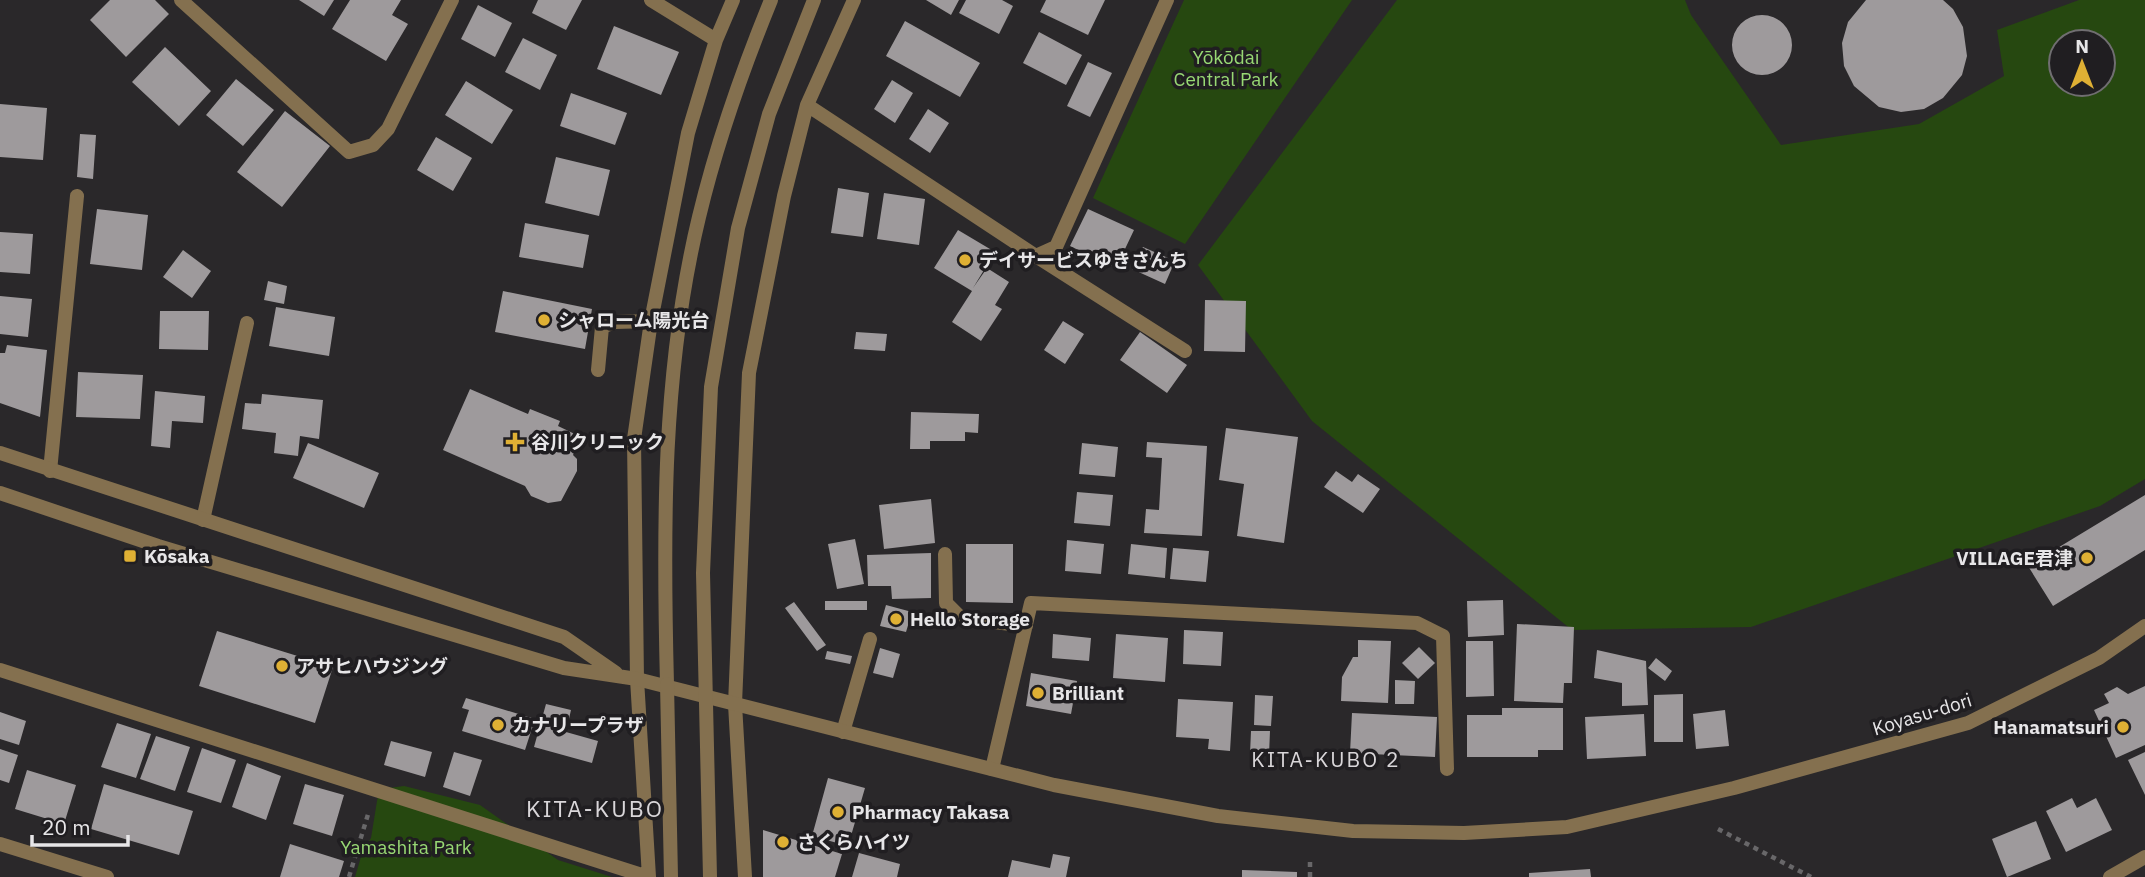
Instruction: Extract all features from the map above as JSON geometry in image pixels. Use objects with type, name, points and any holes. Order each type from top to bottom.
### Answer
[{"type":"street","points":[[181,0],[349,152],[373,145],[388,129],[452,0]]},
{"type":"street","points":[[651,0],[716,40]]},
{"type":"street","points":[[0,670],[374,792],[649,877],[637,679],[634,439],[651,321],[688,133],[716,40],[733,0]]},
{"type":"street","points":[[671,877],[664,566],[666,461],[673,383],[684,295],[699,218],[731,100],[771,0]]},
{"type":"street","points":[[710,877],[703,573],[711,387],[742,215],[769,114],[814,0]]},
{"type":"street","points":[[745,877],[735,705],[749,373],[784,196],[807,105],[854,0]]},
{"type":"street","points":[[1036,256],[1056,247],[1167,0]]},
{"type":"street","points":[[807,105],[1185,351]]},
{"type":"street","points":[[50,471],[77,196]]},
{"type":"street","points":[[598,370],[602,327],[615,322],[651,321]]},
{"type":"street","points":[[203,520],[247,323]]},
{"type":"street","points":[[0,453],[564,636],[619,675]]},
{"type":"street","name":"Koyasu-dori","points":[[0,492],[158,546],[564,668],[637,679],[1054,785],[1218,816],[1353,831],[1464,833],[1567,827],[1734,789],[1968,723],[2099,659],[2145,626]]},
{"type":"street","points":[[945,554],[946,603],[961,618],[1026,626]]},
{"type":"street","points":[[992,769],[1031,603],[1417,623],[1443,636],[1447,769]]},
{"type":"street","points":[[843,732],[870,639]]},
{"type":"street","points":[[0,844],[107,877]]},
{"type":"street","points":[[2110,877],[2145,857]]},
{"type":"path","points":[[349,877],[374,792]]},
{"type":"path","points":[[1718,829],[1811,877]]},
{"type":"path","points":[[1310,861],[1310,877]]},
{"type":"green space","name":"Yōkōdai Central Park","points":[[1184,0],[1352,0],[1185,244],[1093,198]]},
{"type":"green space","points":[[1397,0],[1685,0],[1691,15],[1781,145],[1919,124],[2004,76],[1997,30],[2079,0],[2145,0],[2145,479],[2100,506],[1751,627],[1572,630],[1312,421],[1198,265]]},
{"type":"green space","name":"Yamashita Park","points":[[404,786],[480,805],[558,860],[612,877],[355,877],[363,850],[371,838],[378,795],[389,788]]},
{"type":"building","points":[[110,0],[155,0],[169,14],[126,57],[90,20]]},
{"type":"building","points":[[299,0],[334,0],[324,16]]},
{"type":"building","points":[[350,0],[401,0],[392,15],[408,24],[386,61],[332,29]]},
{"type":"building","points":[[538,0],[582,0],[566,30],[532,13]]},
{"type":"building","points":[[926,0],[959,0],[951,15]]},
{"type":"building","points":[[966,0],[1002,0],[1013,6],[999,34],[959,13]]},
{"type":"building","points":[[1046,0],[1105,0],[1088,35],[1040,12]]},
{"type":"building","points":[[1866,0],[1943,0],[1953,9],[1963,27],[1967,56],[1962,75],[1943,98],[1924,109],[1901,112],[1879,107],[1854,86],[1844,66],[1842,43],[1848,22]]},
{"type":"building","points":[[478,5],[512,23],[495,57],[461,39]]},
{"type":"building","points":[[1762,15],[1783,24],[1792,45],[1783,66],[1762,75],[1741,66],[1732,45],[1741,24]]},
{"type":"building","points":[[905,21],[980,63],[960,97],[886,56]]},
{"type":"building","points":[[614,26],[679,52],[661,95],[597,69]]},
{"type":"building","points":[[1039,32],[1082,55],[1066,85],[1023,63]]},
{"type":"building","points":[[523,38],[557,55],[540,90],[505,72]]},
{"type":"building","points":[[165,47],[211,91],[179,126],[132,82]]},
{"type":"building","points":[[1088,62],[1112,73],[1090,117],[1067,106]]},
{"type":"building","points":[[236,79],[274,110],[243,146],[206,115]]},
{"type":"building","points":[[892,80],[913,93],[895,123],[874,109]]},
{"type":"building","points":[[466,81],[513,110],[492,144],[445,115]]},
{"type":"building","points":[[571,93],[627,113],[615,145],[560,126]]},
{"type":"building","points":[[0,104],[47,108],[43,160],[0,157]]},
{"type":"building","points":[[928,109],[949,123],[930,153],[909,139]]},
{"type":"building","points":[[285,111],[330,146],[282,207],[237,172]]},
{"type":"building","points":[[80,134],[96,135],[93,179],[77,177]]},
{"type":"building","points":[[436,137],[472,158],[453,191],[417,170]]},
{"type":"building","points":[[556,157],[610,170],[599,216],[545,203]]},
{"type":"building","points":[[838,188],[869,193],[863,237],[831,233]]},
{"type":"building","points":[[884,193],[925,199],[919,245],[877,239]]},
{"type":"building","points":[[97,209],[148,215],[142,270],[90,264]]},
{"type":"building","points":[[1088,209],[1134,230],[1116,268],[1070,246]]},
{"type":"building","points":[[525,223],[589,235],[583,268],[519,257]]},
{"type":"building","points":[[958,230],[995,252],[973,288],[987,268],[1009,282],[995,305],[1002,309],[981,341],[952,322],[972,291],[934,268]]},
{"type":"building","points":[[0,232],[33,234],[30,274],[0,272]]},
{"type":"building","points":[[1143,247],[1175,261],[1165,284],[1132,269]]},
{"type":"building","points":[[183,250],[211,271],[192,298],[163,277]]},
{"type":"building","points":[[268,281],[287,286],[284,304],[264,300]]},
{"type":"building","name":"シャローム陽光台","points":[[503,291],[592,309],[585,349],[495,332]]},
{"type":"building","points":[[0,296],[32,299],[28,337],[0,334]]},
{"type":"building","points":[[1205,300],[1246,301],[1245,352],[1204,351]]},
{"type":"building","points":[[276,307],[335,317],[329,356],[269,346]]},
{"type":"building","points":[[160,311],[209,311],[208,350],[159,349]]},
{"type":"building","points":[[1063,321],[1084,334],[1065,364],[1044,350]]},
{"type":"building","points":[[856,332],[887,334],[885,351],[854,349]]},
{"type":"building","points":[[1140,332],[1187,365],[1167,393],[1120,360]]},
{"type":"building","points":[[7,345],[47,350],[40,417],[0,403],[0,353],[5,353]]},
{"type":"building","points":[[78,372],[143,375],[140,419],[76,417]]},
{"type":"building","points":[[470,389],[528,414],[530,409],[560,421],[558,426],[581,437],[573,455],[577,459],[577,471],[561,501],[548,503],[531,496],[525,486],[443,450]]},
{"type":"building","points":[[155,391],[205,396],[203,423],[172,421],[170,448],[151,446]]},
{"type":"building","points":[[262,394],[323,400],[319,439],[300,436],[298,456],[274,453],[276,433],[242,429],[245,403],[261,404]]},
{"type":"building","points":[[911,412],[979,414],[978,433],[965,432],[965,441],[930,441],[930,449],[910,449]]},
{"type":"building","points":[[1226,428],[1298,437],[1284,543],[1237,536],[1244,484],[1219,480]]},
{"type":"building","points":[[1147,442],[1207,446],[1202,536],[1144,533],[1146,509],[1159,510],[1162,458],[1146,457]]},
{"type":"building","points":[[308,443],[379,473],[364,508],[293,478]]},
{"type":"building","points":[[1082,443],[1118,447],[1115,477],[1079,474]]},
{"type":"building","points":[[1336,471],[1352,482],[1358,474],[1380,489],[1363,513],[1324,487]]},
{"type":"building","points":[[1077,492],[1113,495],[1110,526],[1074,523]]},
{"type":"building","name":"VILLAGE君津","points":[[2145,495],[2145,550],[2053,606],[2028,566]]},
{"type":"building","points":[[931,499],[935,543],[884,549],[879,505]]},
{"type":"building","points":[[855,539],[864,584],[837,589],[828,544]]},
{"type":"building","points":[[1067,540],[1104,544],[1101,574],[1065,571]]},
{"type":"building","points":[[966,544],[1013,544],[1013,603],[966,602]]},
{"type":"building","points":[[1131,544],[1167,548],[1165,578],[1128,574]]},
{"type":"building","points":[[1173,548],[1209,551],[1206,582],[1170,579]]},
{"type":"building","points":[[931,553],[931,598],[892,599],[891,586],[868,586],[867,555]]},
{"type":"building","points":[[1503,600],[1504,635],[1468,637],[1467,601]]},
{"type":"building","name":"Hello Storage","points":[[825,601],[867,601],[867,610],[825,610]]},
{"type":"building","points":[[794,602],[826,645],[817,651],[785,608]]},
{"type":"building","name":"Hello Storage","points":[[886,605],[912,612],[906,632],[880,626]]},
{"type":"building","points":[[1517,624],[1574,627],[1572,683],[1564,683],[1563,703],[1514,701]]},
{"type":"building","points":[[1184,630],[1223,632],[1221,666],[1183,664]]},
{"type":"building","points":[[217,631],[333,667],[315,723],[199,686]]},
{"type":"building","points":[[1053,634],[1091,638],[1089,661],[1052,658]]},
{"type":"building","points":[[1116,634],[1168,638],[1165,682],[1113,678]]},
{"type":"building","points":[[1358,640],[1391,641],[1388,703],[1341,701],[1342,677],[1353,657],[1358,657]]},
{"type":"building","points":[[1466,641],[1493,641],[1494,696],[1466,697]]},
{"type":"building","points":[[1419,647],[1435,663],[1418,679],[1402,663]]},
{"type":"building","name":"Hello Storage","points":[[880,648],[900,654],[893,678],[873,673]]},
{"type":"building","points":[[1597,650],[1646,661],[1648,705],[1622,706],[1622,683],[1594,678]]},
{"type":"building","points":[[827,651],[852,656],[850,664],[825,659]]},
{"type":"building","points":[[1656,658],[1672,671],[1665,681],[1648,668]]},
{"type":"building","points":[[1031,673],[1077,681],[1071,714],[1026,706]]},
{"type":"building","points":[[1395,680],[1415,681],[1414,704],[1395,704]]},
{"type":"building","name":"Hanamatsuri","points":[[2145,686],[2145,745],[2116,758],[2094,710],[2109,703],[2104,694],[2117,687],[2128,694]]},
{"type":"building","points":[[1683,694],[1683,742],[1654,742],[1654,695]]},
{"type":"building","points":[[1255,695],[1273,696],[1271,726],[1254,725]]},
{"type":"building","name":"カナリープラザ","points":[[466,698],[535,719],[525,750],[462,731],[469,710],[462,708]]},
{"type":"building","points":[[1178,699],[1233,702],[1230,751],[1208,749],[1209,739],[1176,737]]},
{"type":"building","points":[[546,704],[571,710],[566,732],[598,741],[592,763],[534,747]]},
{"type":"building","points":[[1502,708],[1563,708],[1563,750],[1538,750],[1538,757],[1467,757],[1467,715],[1502,715]]},
{"type":"building","points":[[1725,710],[1729,746],[1696,749],[1693,714]]},
{"type":"building","points":[[0,712],[26,721],[19,745],[0,739]]},
{"type":"building","points":[[1352,713],[1437,717],[1435,757],[1350,753]]},
{"type":"building","points":[[1644,714],[1646,756],[1587,759],[1585,717]]},
{"type":"building","points":[[117,723],[151,734],[136,778],[101,767]]},
{"type":"building","points":[[1251,731],[1270,731],[1269,755],[1250,754]]},
{"type":"building","points":[[156,736],[190,747],[175,791],[140,779]]},
{"type":"building","points":[[391,741],[432,752],[425,777],[384,765]]},
{"type":"building","points":[[202,748],[236,760],[221,803],[187,792]]},
{"type":"building","points":[[0,749],[18,755],[9,783],[0,780]]},
{"type":"building","points":[[454,752],[482,760],[470,796],[443,787]]},
{"type":"building","points":[[2145,752],[2145,795],[2128,760]]},
{"type":"building","points":[[247,763],[281,776],[266,820],[232,807]]},
{"type":"building","points":[[27,770],[76,785],[64,824],[15,809]]},
{"type":"building","name":"Pharmacy Takasa","points":[[828,778],[865,788],[848,846],[812,836]]},
{"type":"building","points":[[104,784],[193,811],[179,855],[91,829]]},
{"type":"building","points":[[305,784],[344,795],[332,836],[293,824]]},
{"type":"building","points":[[2072,798],[2077,808],[2096,798],[2112,830],[2066,852],[2046,811]]},
{"type":"building","points":[[2036,821],[2051,859],[2007,877],[1992,839]]},
{"type":"building","name":"さくらハイツ","points":[[763,830],[842,854],[835,877],[763,877]]},
{"type":"building","points":[[290,844],[344,861],[339,877],[280,877]]},
{"type":"building","points":[[859,853],[900,864],[897,877],[852,877]]},
{"type":"building","points":[[1053,854],[1070,857],[1066,877],[1008,877],[1012,860],[1050,868]]},
{"type":"building","points":[[1590,869],[1591,877],[1529,877],[1529,873]]},
{"type":"building","points":[[1242,870],[1297,872],[1297,877],[1242,877]]},
{"type":"place","name":"デイサービスゆきさんち","points":[[965,260]]},
{"type":"place","name":"シャローム陽光台","points":[[544,320]]},
{"type":"place","name":"谷川クリニック","points":[[515,442]]},
{"type":"place","name":"Kōsaka","points":[[130,556]]},
{"type":"place","name":"VILLAGE君津","points":[[2087,558]]},
{"type":"place","name":"Hello Storage","points":[[896,619]]},
{"type":"place","name":"アサヒハウジング","points":[[282,666]]},
{"type":"place","name":"Brilliant","points":[[1038,693]]},
{"type":"place","name":"カナリープラザ","points":[[498,725]]},
{"type":"place","name":"Hanamatsuri","points":[[2123,727]]},
{"type":"place","name":"Pharmacy Takasa","points":[[838,812]]},
{"type":"place","name":"さくらハイツ","points":[[783,842]]},
{"type":"district","name":"KITA-KUBO 2","points":[[1326,760]]},
{"type":"district","name":"KITA-KUBO","points":[[595,809]]}]
